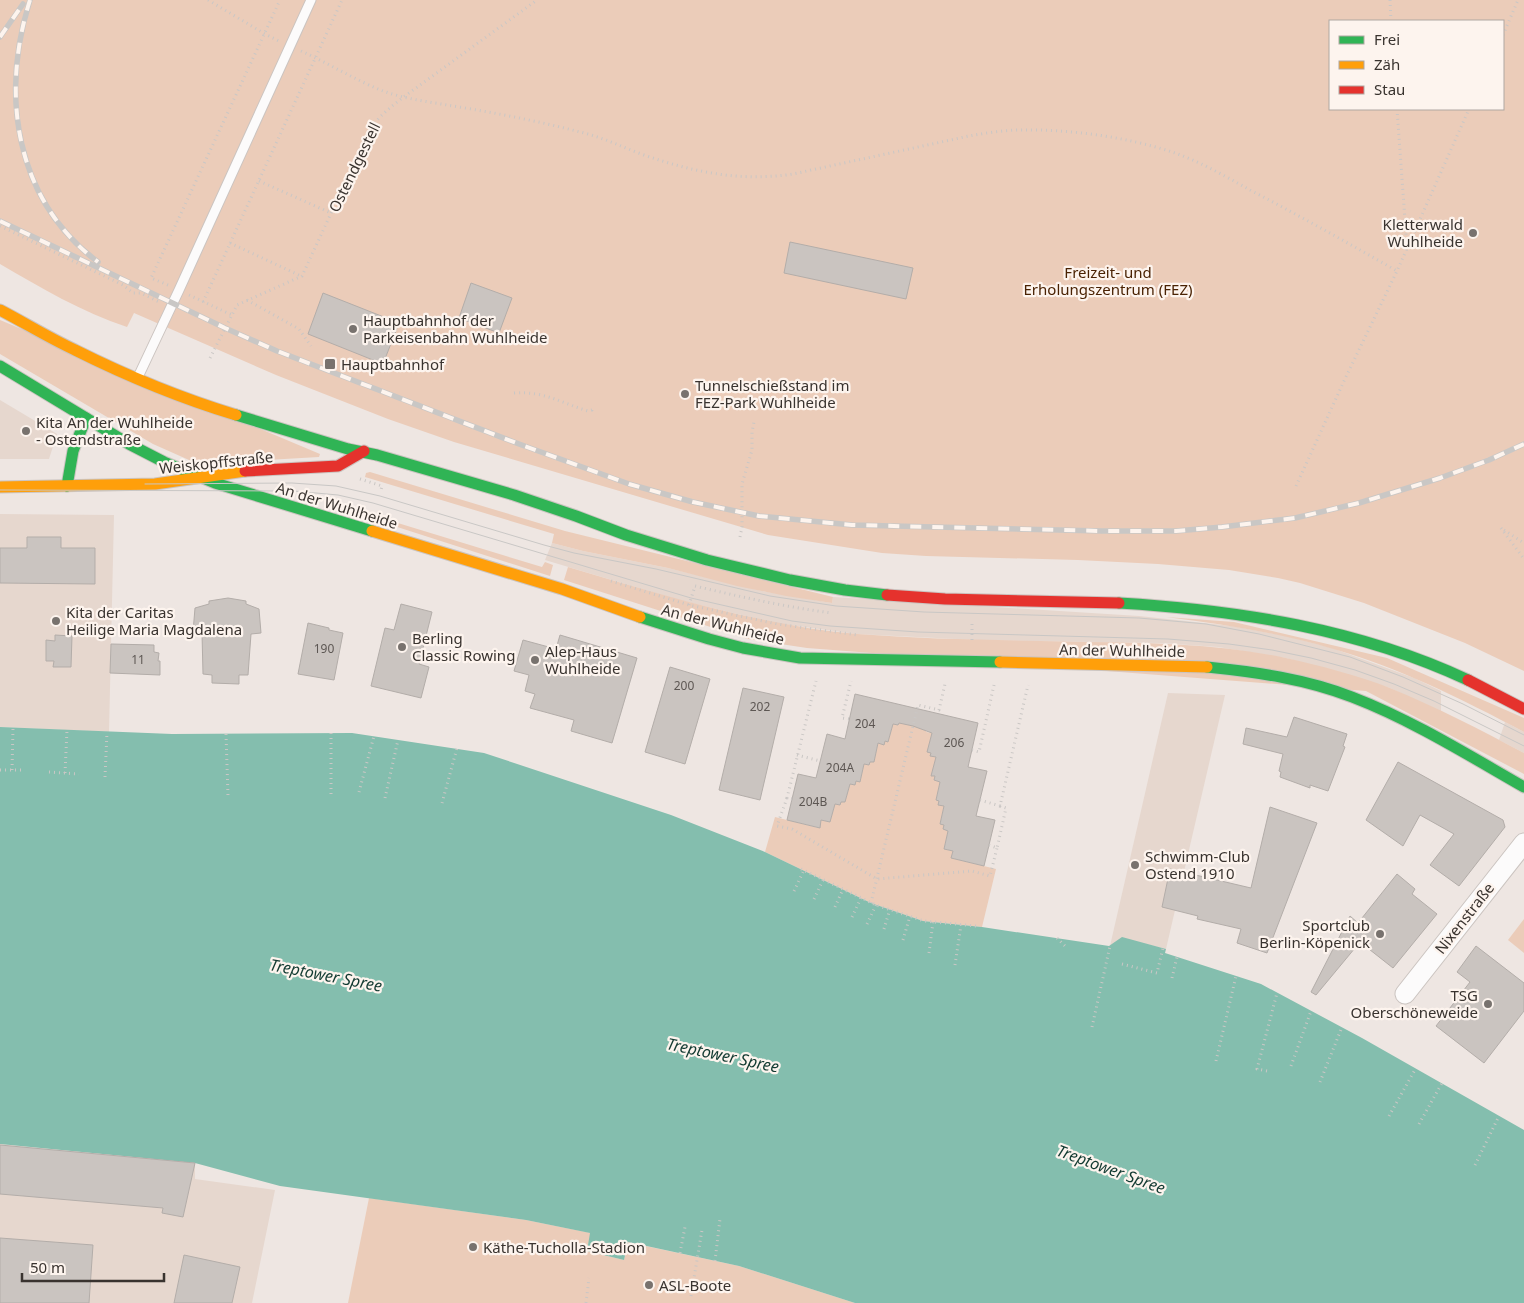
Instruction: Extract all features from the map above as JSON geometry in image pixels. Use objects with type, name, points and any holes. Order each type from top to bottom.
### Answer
[{"type":"main road","points":[[0,310],[74,350],[137,379],[201,404],[559,510],[625,535],[719,564],[840,589],[889,595],[1115,603],[1194,608],[1259,617],[1338,634],[1400,653],[1445,671],[1524,708]]},
{"type":"main road","name":"An der Wuhlheide","points":[[0,366],[129,444],[164,462],[200,477],[224,486],[562,589],[666,626],[743,648],[800,658],[1224,668],[1266,674],[1303,682],[1352,698],[1394,716],[1524,786]]},
{"type":"main road","points":[[67,486],[69,461],[76,438],[86,418]]},
{"type":"main road","name":"Weiskopffstraße","points":[[0,487],[154,484],[238,471],[338,466],[364,452]]},
{"type":"street","name":"Nixenstraße","points":[[1405,994],[1524,843]]},
{"type":"lane","points":[[137,379],[311,0]]},
{"type":"path","points":[[208,0],[265,34],[290,46]]},
{"type":"path","points":[[232,315],[151,278],[280,0]]},
{"type":"path","points":[[203,302],[342,0]]},
{"type":"path","name":"Ostendgestell","points":[[302,276],[370,129],[384,112],[536,0]]},
{"type":"path","points":[[1390,0],[1391,20]]},
{"type":"path","points":[[1504,32],[1518,0]]},
{"type":"path","points":[[316,58],[384,91],[419,100],[578,131],[598,136],[644,154],[689,168],[737,177],[777,177],[997,131],[1048,130],[1122,140],[1173,152],[1202,164],[1308,220],[1397,271]]},
{"type":"path","points":[[1397,110],[1407,248]]},
{"type":"path","points":[[1296,486],[1397,271],[1469,110]]},
{"type":"path","points":[[259,181],[332,213]]},
{"type":"path","points":[[0,226],[123,285],[133,293],[141,293],[171,308]]},
{"type":"path","points":[[230,243],[302,276]]},
{"type":"path","points":[[210,358],[237,305],[302,276]]},
{"type":"path","points":[[246,300],[299,329],[311,346]]},
{"type":"path","points":[[514,393],[537,393],[551,396],[588,411],[592,410],[592,407]]},
{"type":"path","points":[[740,538],[742,527],[742,484],[752,450],[754,422]]},
{"type":"path","points":[[355,477],[382,486],[381,490]]},
{"type":"path","points":[[1524,543],[1501,528],[1524,559]]},
{"type":"path","points":[[604,579],[689,605],[776,624],[863,635]]},
{"type":"path","points":[[689,605],[695,586],[764,602],[836,613]]},
{"type":"path","points":[[972,620],[972,640]]},
{"type":"path","points":[[816,681],[787,798],[777,826],[792,829],[877,879],[972,871],[990,876],[1006,808],[980,800]]},
{"type":"path","points":[[849,719],[842,718],[851,681]]},
{"type":"path","points":[[871,903],[918,705],[939,710],[945,684]]},
{"type":"path","points":[[972,750],[979,752],[994,684]]},
{"type":"path","points":[[1000,806],[1028,685]]},
{"type":"path","points":[[12,770],[13,728]]},
{"type":"path","points":[[66,773],[67,730]]},
{"type":"path","points":[[105,776],[107,732]]},
{"type":"path","points":[[331,733],[331,798]]},
{"type":"path","points":[[226,734],[228,796]]},
{"type":"path","points":[[360,792],[374,736]]},
{"type":"path","points":[[385,798],[398,740]]},
{"type":"path","points":[[442,803],[457,748]]},
{"type":"path","points":[[797,755],[820,761]]},
{"type":"path","points":[[0,770],[26,770]]},
{"type":"path","points":[[49,772],[79,774]]},
{"type":"path","points":[[787,798],[792,799]]},
{"type":"path","points":[[989,845],[997,848]]},
{"type":"path","points":[[794,891],[802,869],[871,903],[924,921],[976,926]]},
{"type":"path","points":[[814,899],[823,880]]},
{"type":"path","points":[[835,907],[843,889]]},
{"type":"path","points":[[852,917],[861,898]]},
{"type":"path","points":[[867,924],[876,905]]},
{"type":"path","points":[[884,929],[890,909]]},
{"type":"path","points":[[903,940],[910,916]]},
{"type":"path","points":[[929,953],[933,922]]},
{"type":"path","points":[[956,965],[961,925]]},
{"type":"path","points":[[1058,938],[1067,948]]},
{"type":"path","points":[[1092,1027],[1110,946]]},
{"type":"path","points":[[1122,964],[1157,973],[1163,948]]},
{"type":"path","points":[[1172,978],[1177,957]]},
{"type":"path","points":[[1216,1062],[1236,976]]},
{"type":"path","points":[[1267,1071],[1257,1069],[1278,992]]},
{"type":"path","points":[[1291,1066],[1311,1010]]},
{"type":"path","points":[[1320,1082],[1342,1027]]},
{"type":"path","points":[[1389,1116],[1416,1068]]},
{"type":"path","points":[[1419,1124],[1442,1083]]},
{"type":"path","points":[[1475,1165],[1499,1116]]},
{"type":"path","points":[[715,1261],[720,1219]]},
{"type":"path","points":[[680,1253],[685,1226]]},
{"type":"path","points":[[691,1296],[702,1230]]},
{"type":"path","points":[[586,1303],[589,1278]]},
{"type":"shaded area","name":"Kita An der Wuhlheide - Ostendstraße","points":[[0,400],[57,434],[49,459],[0,459]]},
{"type":"shaded area","name":"Kita der Caritas Heilige Maria Magdalena","points":[[0,514],[114,515],[109,732],[0,727]]},
{"type":"shaded area","points":[[552,543],[762,591],[832,603],[833,597],[1139,616],[1232,626],[1286,636],[1332,648],[1414,678],[1441,691],[1441,712],[1390,688],[1286,658],[1218,647],[1161,643],[977,640],[856,634],[775,623],[679,600],[545,560]]},
{"type":"shaded area","points":[[1168,693],[1225,695],[1166,949],[1122,938],[1110,946]]},
{"type":"shaded area","points":[[1505,722],[1524,732],[1524,753],[1499,740]]},
{"type":"shaded area","points":[[0,1144],[195,1163],[195,1179],[275,1190],[252,1303],[0,1303]]},
{"type":"green space","name":"Freizeit- und Erholungszentrum (FEZ)","points":[[0,0],[1524,0],[1524,671],[1465,643],[1364,603],[1278,578],[1229,570],[1158,564],[882,553],[768,535],[454,442],[388,419],[276,375],[134,313],[127,327],[78,307],[0,264]]},
{"type":"green space","points":[[0,320],[320,454],[319,457],[198,464],[153,444],[0,354]]},
{"type":"green space","points":[[370,472],[565,531],[833,597],[832,603],[737,586],[668,568],[552,543],[554,534],[365,477],[366,473]]},
{"type":"green space","points":[[365,513],[542,567],[545,562],[553,565],[550,576],[363,516]]},
{"type":"green space","points":[[568,567],[711,608],[820,630],[915,638],[1188,645],[1262,653],[1286,658],[1339,671],[1377,683],[1458,719],[1524,753],[1524,774],[1366,691],[807,648],[748,639],[564,580]]},
{"type":"green space","points":[[1166,617],[1234,622],[1387,658],[1524,718],[1524,732],[1429,685],[1380,664],[1310,642],[1269,633]]},
{"type":"green space","points":[[899,721],[927,728],[926,732],[932,733],[928,752],[931,753],[931,756],[936,757],[932,775],[935,776],[934,780],[940,782],[936,800],[939,801],[939,805],[944,806],[940,824],[944,825],[943,829],[948,831],[944,849],[953,851],[951,858],[996,869],[982,927],[923,921],[871,903],[765,852],[775,817],[819,828],[821,820],[830,822],[835,804],[840,805],[841,802],[845,802],[850,784],[855,785],[856,781],[860,782],[864,764],[869,765],[870,762],[874,762],[878,743],[884,745],[885,741],[888,742],[893,724],[898,725]]},
{"type":"green space","points":[[1524,919],[1524,953],[1508,940]]},
{"type":"green space","name":"Käthe-Tucholla-Stadion","points":[[369,1198],[526,1220],[591,1233],[587,1251],[624,1260],[627,1242],[739,1266],[855,1303],[348,1303]]},
{"type":"water","name":"Treptower Spree","points":[[0,727],[172,734],[352,733],[484,753],[671,815],[765,852],[871,903],[923,921],[982,927],[1109,946],[1122,937],[1166,949],[1165,953],[1261,984],[1362,1038],[1524,1130],[1524,1303],[855,1303],[739,1266],[628,1242],[624,1260],[587,1251],[590,1233],[526,1220],[280,1186],[195,1163],[0,1144]]},
{"type":"building","points":[[790,242],[913,268],[906,299],[784,273]]},
{"type":"building","points":[[471,283],[512,298],[499,333],[459,318]]},
{"type":"building","name":"Hauptbahnhof der Parkeisenbahn Wuhlheide","points":[[323,293],[399,323],[383,364],[308,334]]},
{"type":"building","points":[[27,537],[61,537],[61,548],[95,548],[95,584],[0,583],[0,548],[27,548]]},
{"type":"building","points":[[228,598],[246,601],[246,604],[259,609],[261,633],[251,634],[248,675],[239,675],[239,684],[212,683],[212,675],[203,674],[202,633],[193,632],[195,608],[209,604],[209,601]]},
{"type":"building","name":"Berling Classic Rowing","points":[[401,604],[432,612],[419,664],[429,667],[421,698],[371,686],[385,628],[394,630]]},
{"type":"building","points":[[308,623],[343,633],[334,680],[298,674]]},
{"type":"building","points":[[55,635],[72,636],[71,667],[53,667],[54,661],[46,661],[46,640],[55,641]]},
{"type":"building","points":[[560,635],[637,658],[612,743],[571,731],[574,720],[530,708],[535,694],[525,691],[529,675],[514,671],[523,640],[556,649]]},
{"type":"building","points":[[111,644],[154,645],[154,652],[159,653],[160,675],[110,673]]},
{"type":"building","points":[[670,667],[710,679],[685,764],[645,752]]},
{"type":"building","points":[[743,688],[784,697],[760,800],[719,790]]},
{"type":"building","points":[[855,694],[978,723],[968,767],[987,771],[976,816],[995,820],[984,866],[951,858],[953,851],[944,849],[948,831],[943,829],[944,825],[940,824],[944,806],[938,805],[939,801],[936,800],[940,782],[934,780],[935,776],[931,776],[936,757],[930,756],[931,753],[927,752],[932,733],[913,726],[899,723],[898,725],[893,724],[888,742],[885,741],[884,745],[878,743],[874,762],[870,762],[869,765],[864,764],[860,782],[856,781],[855,785],[850,784],[845,802],[841,802],[840,805],[835,804],[830,822],[821,820],[820,828],[787,820],[798,774],[816,778],[827,734],[845,739]]},
{"type":"building","points":[[1294,717],[1347,734],[1343,746],[1345,747],[1328,791],[1310,785],[1310,788],[1280,777],[1281,772],[1279,771],[1283,754],[1243,744],[1246,728],[1287,737]]},
{"type":"building","points":[[1398,762],[1503,820],[1505,827],[1459,886],[1430,865],[1454,834],[1420,815],[1403,846],[1366,820]]},
{"type":"building","points":[[1270,807],[1317,823],[1267,953],[1237,943],[1241,929],[1197,919],[1198,916],[1162,907],[1170,869],[1251,888]]},
{"type":"building","name":"Sportclub Berlin-Köpenick","points":[[1397,874],[1415,889],[1412,894],[1437,914],[1393,968],[1360,942],[1316,995],[1311,992],[1350,916],[1358,923]]},
{"type":"building","name":"TSG Oberschöneweide","points":[[1476,946],[1524,983],[1524,1011],[1484,1063],[1436,1026],[1470,982],[1457,972]]},
{"type":"building","points":[[0,1145],[195,1163],[183,1217],[162,1213],[163,1208],[0,1194]]},
{"type":"building","points":[[0,1238],[93,1245],[89,1303],[0,1303]]},
{"type":"building","points":[[184,1255],[240,1267],[232,1303],[174,1303]]},
{"type":"tram line","points":[[145,484],[292,483],[336,486],[380,496],[574,553],[656,569],[770,596],[836,606],[924,612],[1139,618],[1206,624],[1259,634],[1350,657],[1403,677],[1463,704],[1524,735]]},
{"type":"tram line","points":[[0,490],[294,491],[338,495],[373,503],[691,598],[792,621],[830,626],[918,632],[1168,639],[1272,650],[1355,670],[1394,684],[1434,701],[1524,746]]},
{"type":"railway","points":[[30,0],[21,36],[16,72],[16,108],[22,143],[32,177],[48,208],[70,237],[98,262]]},
{"type":"railway","points":[[0,37],[23,4]]},
{"type":"railway","points":[[0,221],[277,351],[629,484],[693,502],[759,516],[852,525],[1102,531],[1176,531],[1222,527],[1295,518],[1359,503],[1440,478],[1489,460],[1524,444]]},
{"type":"traffic: fast","points":[[0,366],[129,444],[164,462],[215,483],[372,531]]},
{"type":"traffic: fast","points":[[236,415],[348,449],[377,455],[514,495],[626,535],[707,560],[790,580],[887,595]]},
{"type":"traffic: fast","points":[[67,486],[73,451],[86,418]]},
{"type":"traffic: fast","points":[[1119,603],[1208,611],[1297,625],[1384,647],[1427,662],[1468,680]]},
{"type":"traffic: fast","points":[[640,617],[743,648],[800,658],[1000,662]]},
{"type":"traffic: fast","points":[[1207,667],[1281,677],[1317,685],[1352,697],[1418,727],[1524,787]]},
{"type":"traffic: slow","points":[[0,310],[56,341],[114,369],[174,394],[236,415]]},
{"type":"traffic: slow","points":[[0,487],[155,484],[245,471]]},
{"type":"traffic: slow","points":[[372,531],[562,589],[640,617]]},
{"type":"traffic: slow","points":[[1000,662],[1207,667]]},
{"type":"traffic: jam","points":[[245,471],[338,466],[364,451]]},
{"type":"traffic: jam","points":[[887,595],[945,599],[1119,603]]},
{"type":"traffic: jam","points":[[1468,680],[1524,709]]},
{"type":"place","name":"Kletterwald Wuhlheide","points":[[1473,233]]},
{"type":"place","name":"Hauptbahnhof der Parkeisenbahn Wuhlheide","points":[[353,329]]},
{"type":"place","name":"Hauptbahnhof","points":[[330,364]]},
{"type":"place","name":"Tunnelschießstand im FEZ-Park Wuhlheide","points":[[685,394]]},
{"type":"place","name":"Kita An der Wuhlheide - Ostendstraße","points":[[26,431]]},
{"type":"place","name":"Kita der Caritas Heilige Maria Magdalena","points":[[56,621]]},
{"type":"place","name":"Berling Classic Rowing","points":[[402,647]]},
{"type":"place","name":"Alep-Haus Wuhlheide","points":[[535,660]]},
{"type":"place","name":"Schwimm-Club Ostend 1910","points":[[1135,865]]},
{"type":"place","name":"Sportclub Berlin-Köpenick","points":[[1380,934]]},
{"type":"place","name":"TSG Oberschöneweide","points":[[1488,1004]]},
{"type":"place","name":"Käthe-Tucholla-Stadion","points":[[473,1247]]},
{"type":"place","name":"ASL-Boote","points":[[649,1285]]}]
